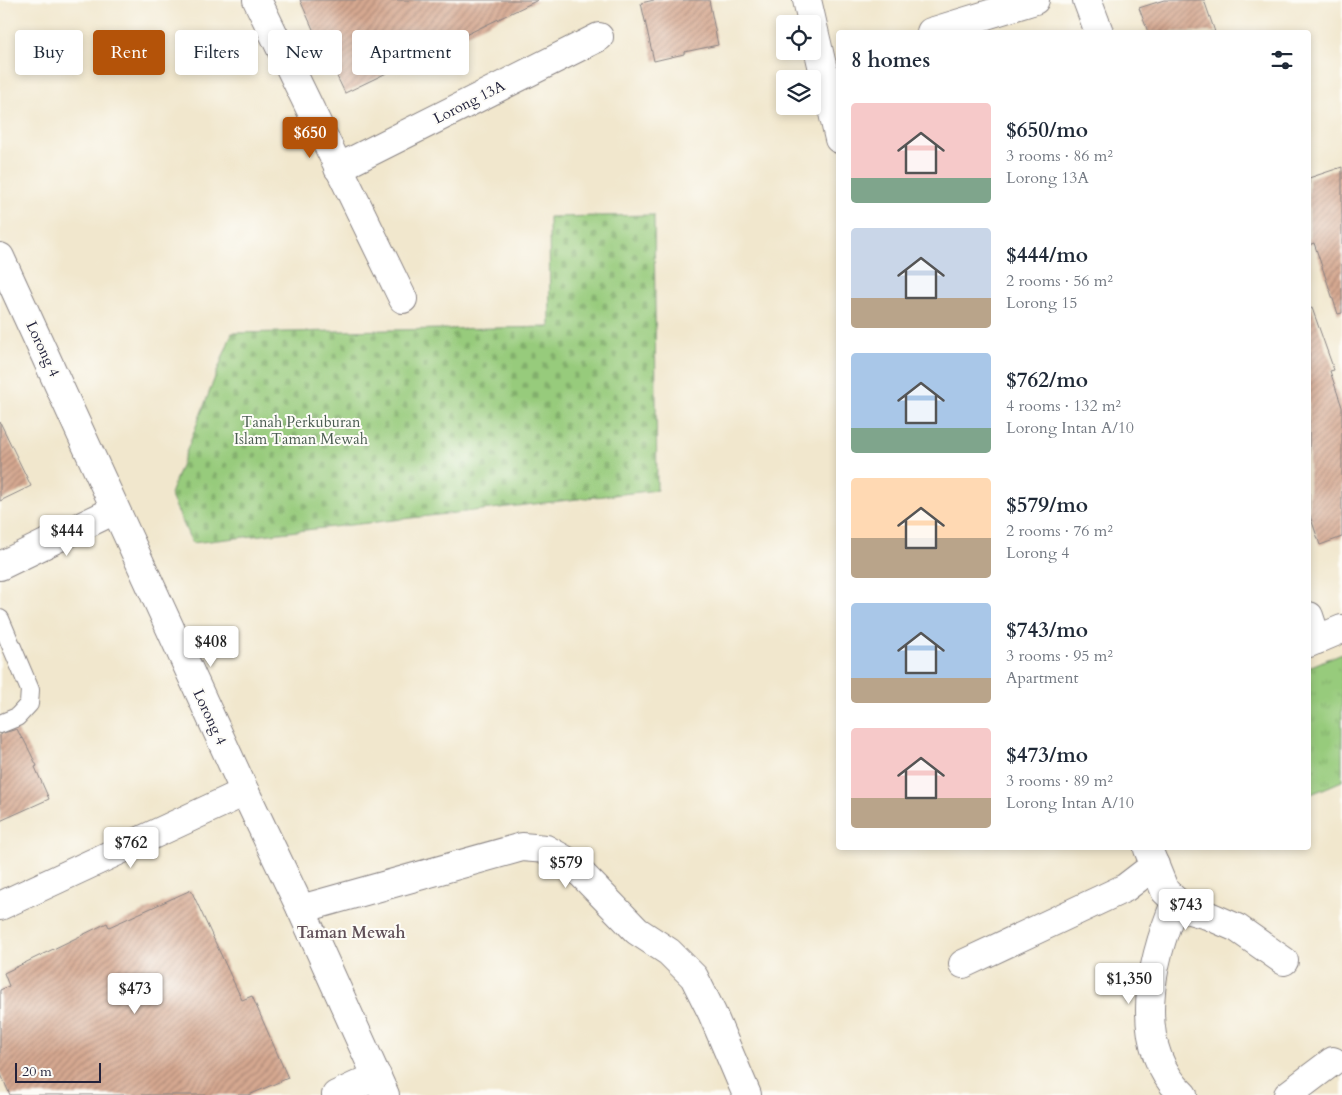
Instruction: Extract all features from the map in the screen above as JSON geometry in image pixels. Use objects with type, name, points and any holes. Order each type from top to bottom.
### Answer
[{"type":"street","points":[[257,0],[403,299]]},
{"type":"street","points":[[807,0],[831,64],[836,111]]},
{"type":"street","points":[[938,30],[1035,0]]},
{"type":"street","points":[[1087,0],[1098,30]]},
{"type":"street","name":"Lorong 13A","points":[[338,168],[599,37]]},
{"type":"street","name":"Lorong 4","points":[[0,257],[381,1086]]},
{"type":"street","points":[[0,566],[115,510]]},
{"type":"street","points":[[1312,633],[1342,629]]},
{"type":"street","points":[[0,906],[245,792]]},
{"type":"street","points":[[301,909],[522,847],[546,849],[571,863],[637,931],[669,952],[694,977],[712,1013],[746,1095]]},
{"type":"street","points":[[963,964],[1125,888],[1152,856],[1165,891],[1183,908],[1237,928],[1284,961]]},
{"type":"street","points":[[1176,901],[1164,930],[1150,998],[1151,1037],[1160,1062],[1176,1088],[1183,1095]]},
{"type":"street","points":[[1288,1095],[1333,1061]]},
{"type":"street","points":[[336,1095],[381,1086]]},
{"type":"lane","points":[[0,619],[30,690],[29,704],[17,717],[0,724]]},
{"type":"green space","name":"Tanah Perkuburan Islam Taman Mewah","points":[[654,215],[657,490],[192,543],[170,494],[232,333],[550,327],[549,217]]},
{"type":"green space","points":[[1342,653],[1342,781],[1311,794],[1311,666]]},
{"type":"building","points":[[300,0],[538,0],[469,33],[469,30],[352,30],[352,75],[382,75],[345,93],[336,75],[342,75],[342,30],[313,30]]},
{"type":"building","points":[[654,0],[709,0],[718,45],[654,61],[641,3]]},
{"type":"building","points":[[1164,0],[1204,0],[1214,30],[1147,30],[1139,8]]},
{"type":"building","points":[[1342,167],[1342,313],[1338,314],[1314,243],[1311,244],[1311,177]]},
{"type":"building","points":[[1311,308],[1334,370],[1330,371],[1342,407],[1342,537],[1320,545],[1311,519]]},
{"type":"building","points":[[0,422],[31,486],[0,501]]},
{"type":"building","points":[[17,729],[37,766],[35,767],[49,799],[0,821],[0,734]]},
{"type":"building","points":[[191,890],[242,1000],[252,996],[288,1078],[249,1095],[10,1095],[0,1072],[0,990],[9,986],[4,973],[107,923],[109,927]]},
{"type":"district","name":"Taman Mewah","points":[[351,933]]}]
